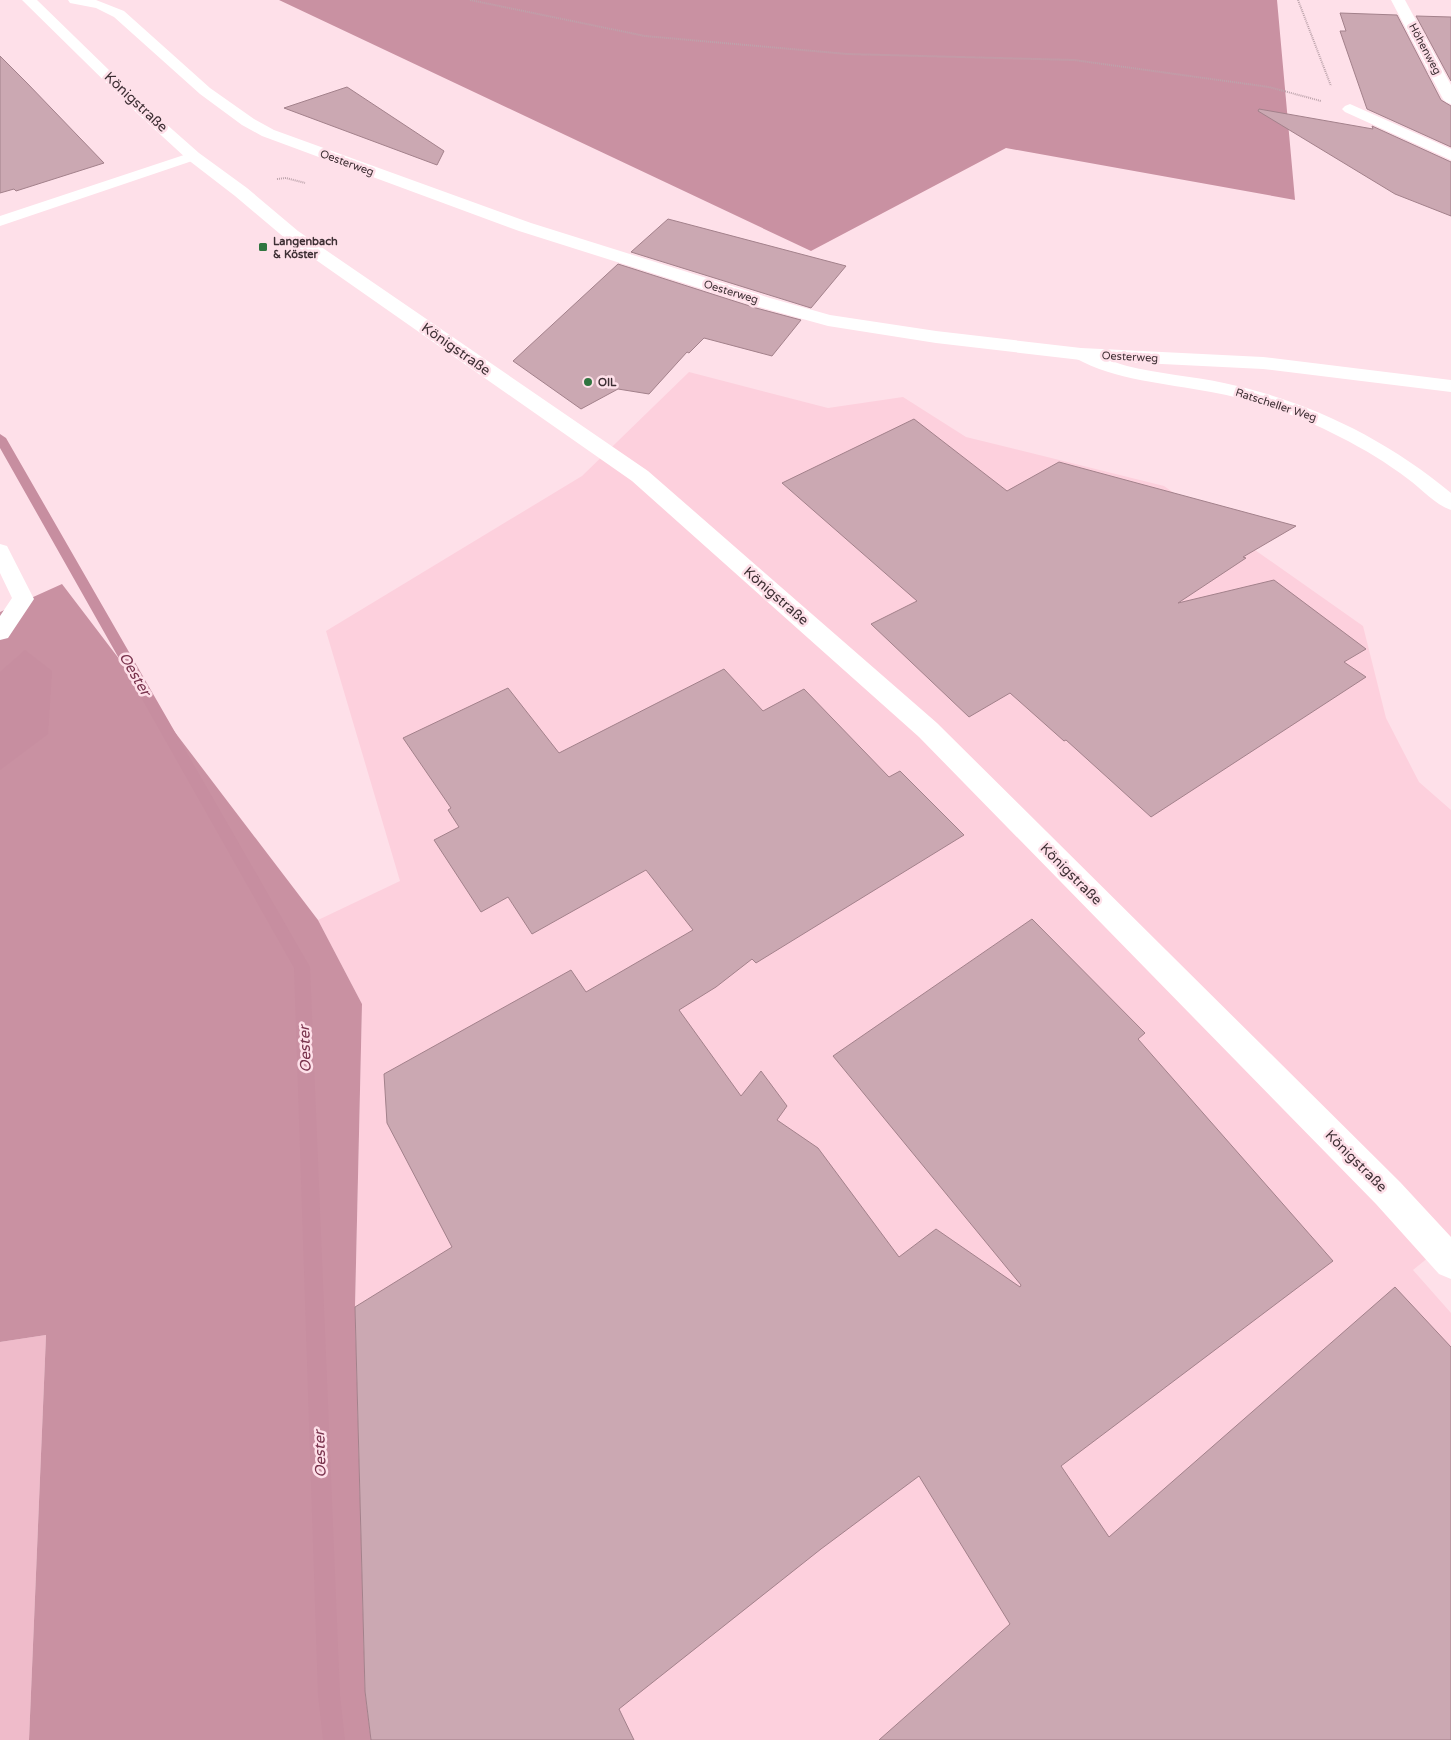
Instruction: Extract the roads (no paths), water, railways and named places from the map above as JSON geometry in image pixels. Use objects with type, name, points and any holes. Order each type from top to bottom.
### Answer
[{"type":"street","name":"Oesterweg","points":[[74,0],[100,4],[119,14],[205,92],[248,122],[268,133],[525,227],[763,302],[828,320],[936,337],[1081,354],[1263,363],[1451,386]]},
{"type":"street","name":"Höhenweg","points":[[1398,0],[1451,99]]},
{"type":"street","name":"Königstraße","points":[[39,3],[143,111],[193,156],[241,192],[292,235],[640,476],[928,730],[1367,1172],[1451,1262]]},
{"type":"street","points":[[1344,107],[1451,155]]},
{"type":"lane","points":[[0,221],[193,156]]},
{"type":"lane","name":"Ratscheller Weg","points":[[1081,354],[1109,367],[1225,389],[1302,411],[1377,449],[1423,478],[1451,503]]},
{"type":"lane","points":[[0,551],[23,599],[0,632]]},
{"type":"waterway","name":"Oester","points":[[0,438],[302,967],[329,1695],[334,1740]]},
{"type":"place","name":"Langenbach & Köster","points":[[263,247]]},
{"type":"place","name":"OIL","points":[[588,382]]}]
